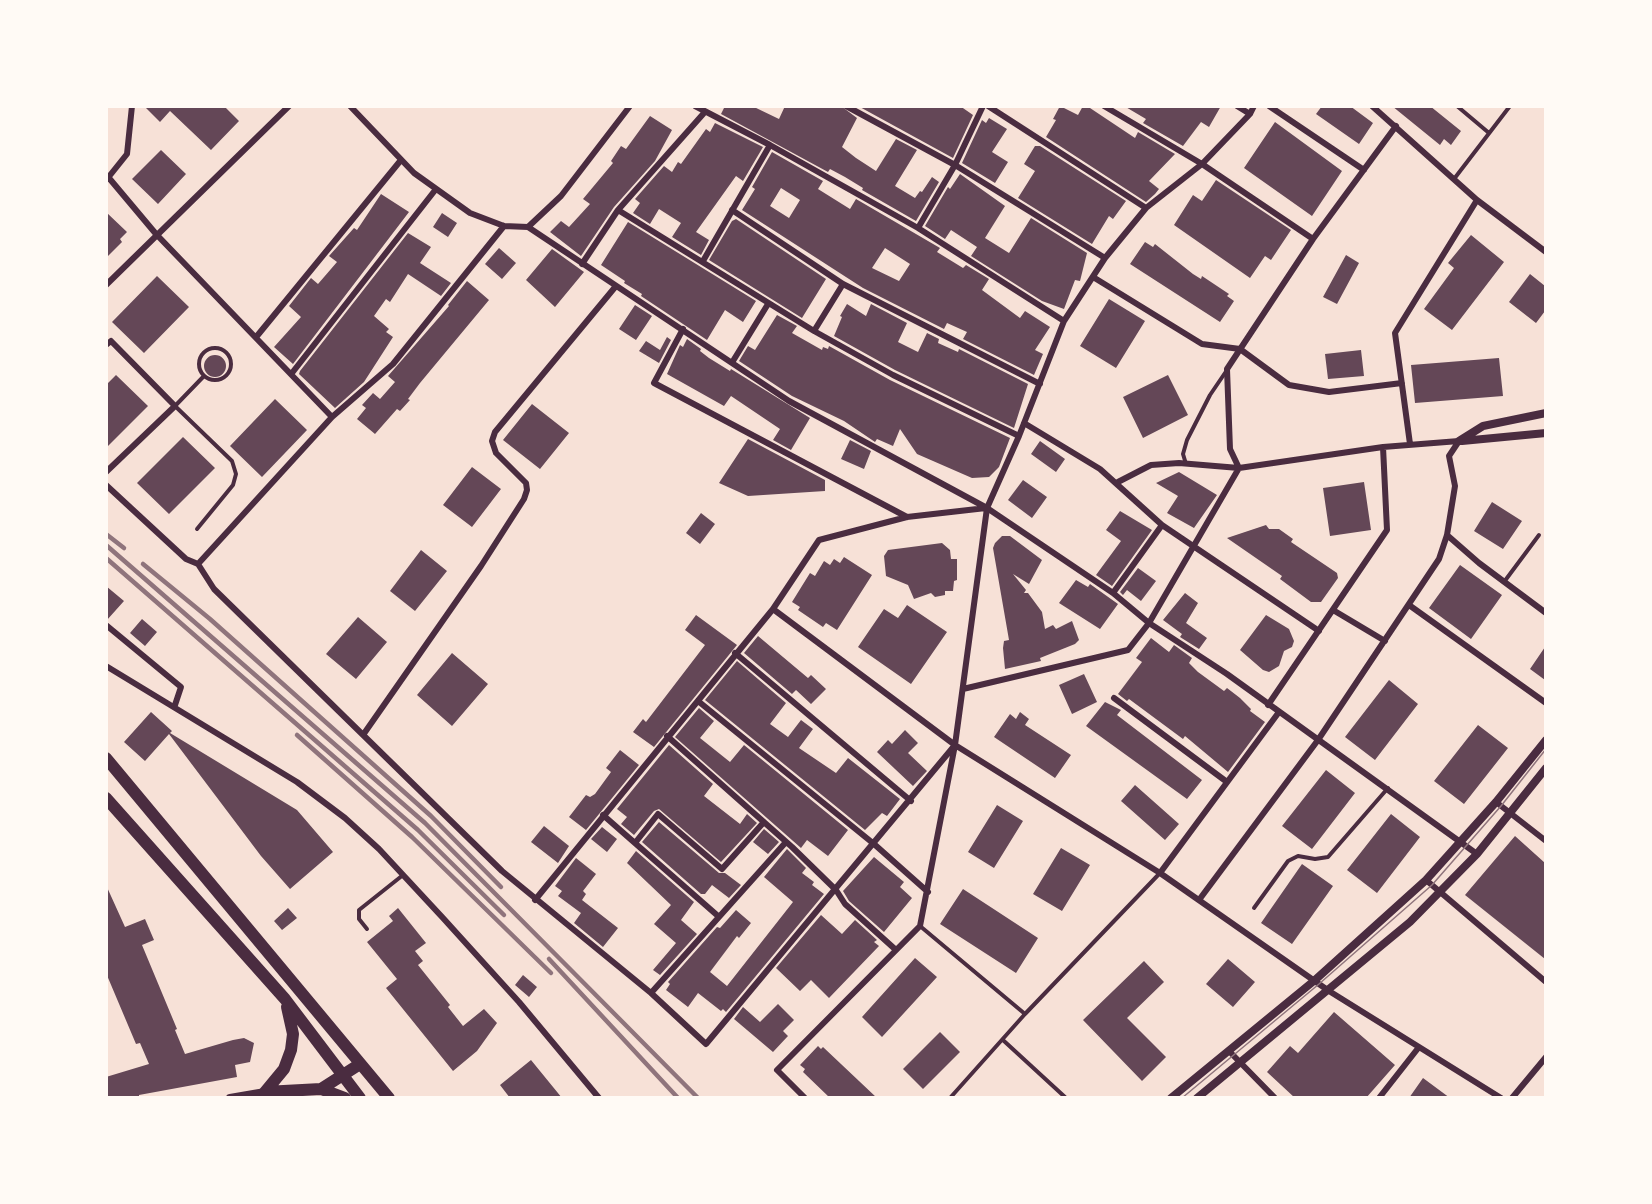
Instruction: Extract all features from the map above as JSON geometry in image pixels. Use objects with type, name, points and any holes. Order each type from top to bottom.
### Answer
[{"type":"highway","points":[[106,758],[389,1098]]},
{"type":"highway","points":[[106,798],[285,999],[360,1098]]},
{"type":"highway","points":[[265,1095],[284,1069],[291,1050],[293,1034],[285,999]]},
{"type":"highway","points":[[265,1095],[321,1089],[360,1064]]},
{"type":"highway","points":[[321,1089],[345,1098]]},
{"type":"street","points":[[132,106],[127,154],[108,178],[156,234],[257,336],[332,417]]},
{"type":"street","points":[[106,285],[289,106]]},
{"type":"street","points":[[350,106],[401,160],[470,213],[504,226],[528,227],[733,361],[789,401],[987,508],[1113,593],[1149,623],[1179,641],[1388,788],[1477,854]]},
{"type":"street","points":[[528,227],[561,196],[630,106]]},
{"type":"street","points":[[695,106],[704,113],[770,145],[918,228],[1064,321]]},
{"type":"street","points":[[846,106],[956,165],[1105,258]]},
{"type":"street","points":[[918,228],[956,165],[986,106],[1146,208]]},
{"type":"street","points":[[1104,106],[1202,164],[1313,239]]},
{"type":"street","points":[[1237,106],[1250,114]]},
{"type":"street","points":[[805,1098],[777,1070],[920,926],[955,745],[987,508],[1019,436],[1064,321],[1105,258],[1146,208],[1202,164],[1250,114],[1254,106]]},
{"type":"street","points":[[1269,106],[1364,170]]},
{"type":"street","points":[[1372,106],[1477,200],[1545,252]]},
{"type":"street","points":[[582,264],[618,210],[704,113]]},
{"type":"street","points":[[1239,468],[1230,450],[1227,369],[1313,239],[1396,126]]},
{"type":"street","points":[[703,261],[770,145]]},
{"type":"street","points":[[257,336],[401,160]]},
{"type":"street","points":[[292,374],[436,189]]},
{"type":"street","points":[[1410,444],[1395,333],[1477,200]]},
{"type":"street","points":[[618,210],[814,331],[893,375],[1019,436]]},
{"type":"street","points":[[732,210],[843,284],[1040,384]]},
{"type":"street","points":[[198,564],[332,417],[393,364],[504,226]]},
{"type":"street","points":[[1093,277],[1202,344],[1240,349],[1289,385],[1307,390],[1329,392],[1402,383]]},
{"type":"street","points":[[814,331],[843,284]]},
{"type":"street","points":[[363,735],[481,566],[524,499],[527,490],[526,483],[496,453],[492,441],[495,432],[616,286]]},
{"type":"street","points":[[733,361],[768,304]]},
{"type":"street","points":[[683,329],[654,382],[908,517]]},
{"type":"street","points":[[106,345],[111,341],[175,406],[106,472]]},
{"type":"street","points":[[1199,900],[1318,740],[1439,559],[1447,535],[1455,486],[1449,456],[1459,441],[1483,426],[1545,413]]},
{"type":"street","points":[[1024,423],[1100,469],[1161,525],[1319,631]]},
{"type":"street","points":[[1116,483],[1151,465],[1186,464],[1239,468],[1383,447],[1545,433]]},
{"type":"street","points":[[1268,705],[1387,530],[1383,447]]},
{"type":"street","points":[[963,689],[1128,650],[1149,623],[1239,468]]},
{"type":"street","points":[[106,484],[186,559],[198,564],[214,589],[535,900],[651,993],[706,1044],[955,745]]},
{"type":"street","points":[[535,900],[773,609],[819,540],[908,517],[987,508]]},
{"type":"street","points":[[1113,593],[1161,525]]},
{"type":"street","points":[[1447,535],[1545,613]]},
{"type":"street","points":[[1409,605],[1545,703]]},
{"type":"street","points":[[773,609],[955,745],[1160,873],[1329,991],[1501,1098]]},
{"type":"street","points":[[1333,610],[1385,641]]},
{"type":"street","points":[[106,625],[181,687],[175,705]]},
{"type":"street","points":[[735,653],[910,801]]},
{"type":"street","points":[[106,666],[175,705],[297,782],[345,818],[403,874],[519,1002],[599,1098]]},
{"type":"street","points":[[1114,698],[1227,782]]},
{"type":"street","points":[[698,701],[874,844],[928,892]]},
{"type":"street","points":[[1160,873],[1279,712]]},
{"type":"street","points":[[667,736],[786,842],[836,890],[845,904],[896,950]]},
{"type":"street","points":[[1172,1098],[1315,980],[1426,880],[1496,802],[1545,740]]},
{"type":"street","points":[[1197,1098],[1329,991],[1440,893],[1511,814],[1545,768]]},
{"type":"street","points":[[1496,802],[1545,841]]},
{"type":"street","points":[[635,843],[658,814],[722,869],[764,822]]},
{"type":"street","points":[[603,815],[718,916]]},
{"type":"street","points":[[651,993],[786,842]]},
{"type":"street","points":[[1426,880],[1545,982]]},
{"type":"street","points":[[1379,1098],[1419,1047]]},
{"type":"street","points":[[1229,1051],[1275,1098]]},
{"type":"street","points":[[1512,1098],[1545,1057]]},
{"type":"street","points":[[230,1098],[265,1095]]},
{"type":"lane","points":[[1457,106],[1488,133]]},
{"type":"lane","points":[[1454,179],[1510,106]]},
{"type":"lane","points":[[214,347],[225,351],[231,360],[230,372],[221,379],[204,376],[199,367],[203,352],[214,347]]},
{"type":"lane","points":[[1186,464],[1184,454],[1187,440],[1210,394],[1227,369]]},
{"type":"lane","points":[[197,529],[233,485],[236,470],[232,461],[175,406],[204,376]]},
{"type":"lane","points":[[1504,582],[1539,535]]},
{"type":"lane","points":[[1254,908],[1288,861],[1298,856],[1315,859],[1328,857],[1388,788]]},
{"type":"lane","points":[[950,1098],[1004,1041],[1025,1014],[1160,873]]},
{"type":"lane","points":[[367,929],[359,919],[359,910],[403,874]]},
{"type":"lane","points":[[920,926],[1025,1014]]},
{"type":"lane","points":[[1004,1041],[1066,1098]]},
{"type":"building","points":[[144,106],[224,106],[239,121],[211,150],[170,111],[160,122]]},
{"type":"building","points":[[725,106],[752,106],[779,119],[785,106],[841,106],[857,118],[842,147],[856,158],[876,171],[896,139],[917,150],[895,186],[915,198],[932,177],[939,182],[916,221],[862,190],[863,188],[845,177],[830,169],[828,172],[721,114]]},
{"type":"building","points":[[858,106],[960,106],[973,115],[953,158]]},
{"type":"building","points":[[1060,106],[1078,115],[1083,106],[1087,106],[1135,138],[1138,132],[1175,154],[1149,181],[1159,189],[1155,194],[1146,202],[1046,137],[1056,120],[1053,119]]},
{"type":"building","points":[[1124,106],[1221,106],[1209,127],[1201,122],[1183,146],[1143,123],[1146,119]]},
{"type":"building","points":[[1322,106],[1350,106],[1373,123],[1359,144],[1316,114]]},
{"type":"building","points":[[1392,106],[1430,106],[1461,131],[1451,145],[1444,139],[1440,145]]},
{"type":"building","points":[[650,116],[672,130],[655,161],[614,207],[581,256],[550,232],[561,221],[569,227],[590,204],[583,199],[613,163],[611,161],[621,146],[626,149]]},
{"type":"building","points":[[989,118],[1007,129],[992,152],[1008,162],[995,183],[962,163],[982,120],[986,123]]},
{"type":"building","points":[[1275,122],[1342,171],[1312,216],[1244,168]]},
{"type":"building","points":[[715,123],[763,147],[743,181],[736,176],[696,232],[709,240],[701,255],[672,237],[681,223],[659,209],[650,224],[633,213],[640,203],[635,199],[664,166],[672,172],[678,162],[681,164],[706,129],[710,132]]},
{"type":"building","points":[[1035,146],[1040,146],[1126,201],[1113,219],[1109,216],[1092,244],[1018,198],[1035,171],[1024,164]]},
{"type":"building","points":[[161,150],[186,174],[158,204],[132,179]]},
{"type":"building","points":[[772,152],[823,181],[818,189],[850,209],[856,199],[940,248],[937,252],[963,268],[966,265],[989,279],[982,290],[1020,318],[1025,311],[1050,327],[1035,350],[1043,354],[1034,375],[963,339],[967,332],[947,323],[944,329],[863,288],[742,210],[755,189],[752,187]],"holes":[[[781,188],[800,200],[789,218],[770,206]],[[885,248],[910,264],[899,281],[872,268]]]},
{"type":"building","points":[[960,174],[1005,206],[985,238],[1009,253],[1031,218],[1087,253],[1080,281],[1075,280],[1064,309],[1042,301],[971,256],[977,247],[951,230],[945,239],[925,226],[948,187],[950,189]]},
{"type":"building","points":[[1216,180],[1291,230],[1271,260],[1265,256],[1250,278],[1174,225],[1193,195],[1202,201]]},
{"type":"building","points":[[381,194],[409,212],[293,364],[274,347],[301,317],[289,306],[311,278],[318,284],[337,262],[329,256],[354,228],[357,230]]},
{"type":"building","points":[[106,212],[127,232],[120,239],[122,242],[106,258]]},
{"type":"building","points":[[442,213],[457,223],[448,237],[433,227]]},
{"type":"building","points":[[736,219],[826,279],[802,318],[709,260],[732,221]]},
{"type":"building","points":[[628,222],[756,301],[743,322],[725,310],[707,340],[641,296],[642,294],[601,265]]},
{"type":"building","points":[[408,233],[431,247],[420,263],[451,283],[441,296],[408,274],[390,302],[386,299],[374,316],[389,329],[386,332],[393,337],[364,382],[335,408],[299,374],[300,371]]},
{"type":"building","points":[[1471,235],[1504,262],[1452,330],[1424,309],[1454,268],[1448,263]]},
{"type":"building","points":[[1145,242],[1153,247],[1155,244],[1193,274],[1201,279],[1202,276],[1229,294],[1227,296],[1234,301],[1220,322],[1130,264]]},
{"type":"building","points":[[499,248],[516,263],[502,279],[485,264]]},
{"type":"building","points":[[552,249],[584,272],[555,307],[526,280]]},
{"type":"building","points":[[1346,255],[1359,263],[1337,304],[1323,297]]},
{"type":"building","points":[[1530,274],[1545,286],[1545,311],[1536,323],[1509,302]]},
{"type":"building","points":[[157,276],[189,307],[144,353],[112,322]]},
{"type":"building","points":[[467,281],[489,300],[420,383],[408,399],[410,400],[400,411],[397,409],[375,434],[357,419],[366,408],[362,405],[373,393],[380,399],[395,382],[388,376],[449,306]]},
{"type":"building","points":[[1109,299],[1145,321],[1116,368],[1080,346]]},
{"type":"building","points":[[847,304],[866,316],[871,304],[907,323],[898,342],[918,352],[927,333],[939,339],[938,343],[958,352],[959,349],[1028,384],[1014,428],[895,370],[834,336],[842,317],[840,316]]},
{"type":"building","points":[[635,305],[652,316],[636,340],[619,329]]},
{"type":"building","points":[[777,315],[797,326],[792,333],[822,350],[823,347],[828,349],[829,346],[890,380],[1010,438],[999,467],[989,477],[972,478],[917,454],[900,429],[893,446],[877,439],[875,442],[844,421],[792,396],[739,361],[748,346],[755,350]]},
{"type":"building","points":[[667,337],[671,340],[659,363],[639,351],[646,341],[660,350]]},
{"type":"building","points":[[687,339],[709,358],[810,418],[791,450],[773,440],[780,429],[731,396],[724,406],[667,374],[680,345],[683,347]]},
{"type":"building","points":[[1361,350],[1364,376],[1328,379],[1325,354]]},
{"type":"building","points":[[215,355],[223,358],[226,366],[223,374],[215,377],[207,374],[204,366],[207,358]]},
{"type":"building","points":[[1499,358],[1503,396],[1415,403],[1411,365]]},
{"type":"building","points":[[116,375],[148,406],[106,448],[106,385]]},
{"type":"building","points":[[1168,375],[1188,415],[1143,438],[1123,397]]},
{"type":"building","points":[[275,399],[307,430],[262,477],[230,446]]},
{"type":"building","points":[[532,404],[569,433],[540,469],[503,440]]},
{"type":"building","points":[[183,437],[215,468],[169,514],[137,483]]},
{"type":"building","points":[[748,439],[825,480],[825,491],[748,496],[719,483]]},
{"type":"building","points":[[850,440],[871,451],[864,469],[841,459]]},
{"type":"building","points":[[1040,441],[1065,459],[1056,472],[1031,454]]},
{"type":"building","points":[[472,467],[501,489],[472,527],[443,505]]},
{"type":"building","points":[[1179,472],[1217,495],[1194,528],[1167,513],[1178,496],[1156,483]]},
{"type":"building","points":[[1023,480],[1047,497],[1032,518],[1008,500]]},
{"type":"building","points":[[1364,482],[1371,530],[1330,536],[1323,488]]},
{"type":"building","points":[[1492,502],[1522,521],[1503,549],[1474,531]]},
{"type":"building","points":[[1120,511],[1152,530],[1112,586],[1096,575],[1121,541],[1106,530]]},
{"type":"building","points":[[701,513],[715,524],[700,544],[686,533]]},
{"type":"building","points":[[1266,525],[1269,529],[1279,529],[1293,539],[1291,542],[1337,573],[1338,578],[1321,602],[1311,602],[1280,579],[1282,576],[1227,538]]},
{"type":"building","points":[[1002,536],[1010,536],[1042,560],[1029,584],[1013,574],[1026,590],[1024,593],[1028,593],[1042,612],[1045,629],[1053,625],[1056,629],[1072,621],[1079,640],[1075,644],[1040,658],[1041,661],[1005,669],[1003,648],[1004,641],[1009,640],[993,548]]},
{"type":"building","points":[[942,543],[950,550],[951,559],[957,559],[957,580],[954,581],[953,591],[945,591],[945,595],[935,597],[931,593],[914,599],[908,585],[886,576],[884,556],[888,550]]},
{"type":"building","points":[[421,550],[447,571],[415,611],[390,591]]},
{"type":"building","points":[[844,557],[872,575],[837,630],[826,623],[823,627],[798,610],[800,607],[792,602],[810,573],[815,576],[824,561],[830,565],[834,559],[840,563]]},
{"type":"building","points":[[1460,565],[1502,595],[1471,639],[1429,608]]},
{"type":"building","points":[[1138,568],[1156,581],[1141,601],[1127,590],[1123,595],[1120,592]]},
{"type":"building","points":[[1076,580],[1088,587],[1090,584],[1118,604],[1100,629],[1059,603]]},
{"type":"building","points":[[106,586],[124,601],[107,620],[106,620]]},
{"type":"building","points":[[1185,593],[1198,603],[1186,623],[1207,638],[1199,649],[1180,637],[1182,634],[1163,620]]},
{"type":"building","points":[[907,605],[947,632],[911,684],[858,647],[884,609],[898,618]]},
{"type":"building","points":[[696,615],[737,645],[654,747],[633,732],[643,719],[646,722],[705,645],[685,630]]},
{"type":"building","points":[[1266,615],[1289,629],[1294,641],[1292,647],[1284,651],[1279,666],[1269,672],[1263,670],[1240,650]]},
{"type":"building","points":[[358,617],[387,642],[356,679],[326,654]]},
{"type":"building","points":[[142,619],[157,632],[145,646],[130,633]]},
{"type":"building","points":[[758,636],[808,678],[811,675],[826,689],[811,704],[796,690],[792,694],[744,653]]},
{"type":"building","points":[[1151,638],[1169,652],[1174,645],[1192,658],[1189,663],[1198,672],[1224,691],[1227,688],[1251,709],[1250,711],[1265,722],[1228,772],[1185,736],[1183,739],[1129,699],[1127,701],[1118,694],[1142,662],[1136,658]]},
{"type":"building","points":[[1545,647],[1545,680],[1530,669]]},
{"type":"building","points":[[452,653],[488,684],[452,726],[417,695]]},
{"type":"building","points":[[737,661],[786,703],[770,724],[788,737],[801,720],[813,729],[799,748],[836,773],[848,758],[900,799],[887,816],[882,813],[865,830],[705,700]]},
{"type":"building","points":[[1084,674],[1097,702],[1072,714],[1059,685]]},
{"type":"building","points":[[1389,680],[1418,704],[1375,760],[1345,737]]},
{"type":"building","points":[[1105,702],[1121,710],[1117,715],[1202,780],[1187,799],[1086,726]]},
{"type":"building","points":[[699,708],[714,721],[700,738],[730,762],[744,745],[848,830],[828,856],[807,840],[801,848],[675,737]]},
{"type":"building","points":[[151,712],[172,731],[170,733],[297,810],[333,852],[290,889],[261,856],[169,734],[145,761],[124,742]]},
{"type":"building","points":[[1020,712],[1029,719],[1025,725],[1071,755],[1055,778],[994,737],[1010,714],[1016,719]]},
{"type":"building","points":[[1478,725],[1508,748],[1464,804],[1434,781]]},
{"type":"building","points":[[905,730],[918,743],[908,753],[927,771],[913,786],[877,752],[888,740],[892,744]]},
{"type":"building","points":[[669,745],[713,784],[704,796],[740,824],[747,814],[757,823],[721,862],[659,809],[654,811],[634,835],[621,824],[627,817],[617,809]]},
{"type":"building","points":[[620,750],[639,765],[586,830],[569,817],[586,795],[590,797],[595,794],[611,772],[606,768]]},
{"type":"building","points":[[1326,770],[1355,793],[1312,849],[1282,826]]},
{"type":"building","points":[[1135,785],[1179,824],[1165,840],[1121,801]]},
{"type":"building","points":[[997,805],[1023,821],[994,868],[968,852]]},
{"type":"building","points":[[1391,814],[1420,837],[1377,893],[1347,870]]},
{"type":"building","points":[[659,822],[719,873],[725,873],[741,885],[729,898],[712,885],[705,894],[701,894],[642,842]]},
{"type":"building","points":[[544,826],[569,846],[558,863],[531,842]]},
{"type":"building","points":[[602,827],[617,839],[607,852],[591,839]]},
{"type":"building","points":[[764,829],[779,842],[768,854],[753,842]]},
{"type":"building","points":[[1515,836],[1545,863],[1545,959],[1465,895]]},
{"type":"building","points":[[1061,848],[1090,865],[1062,911],[1033,894]]},
{"type":"building","points":[[787,849],[806,868],[802,873],[824,894],[726,1012],[723,1009],[721,1011],[698,993],[688,1007],[666,990],[670,984],[668,982],[717,927],[720,928],[736,910],[751,923],[739,938],[737,936],[710,972],[727,986],[793,902],[764,877]]},
{"type":"building","points":[[636,851],[694,902],[681,920],[697,934],[660,975],[653,970],[676,943],[654,924],[671,905],[627,863]]},
{"type":"building","points":[[874,857],[904,882],[900,887],[912,898],[884,932],[849,901],[843,891]]},
{"type":"building","points":[[576,858],[596,874],[583,891],[586,894],[582,900],[618,928],[603,947],[574,923],[581,913],[558,896],[562,891],[555,886]]},
{"type":"building","points":[[1302,864],[1333,886],[1292,944],[1261,923]]},
{"type":"building","points":[[106,885],[125,927],[145,919],[154,940],[142,945],[185,1054],[244,1038],[254,1043],[250,1062],[235,1065],[237,1077],[139,1095],[139,1098],[106,1098],[106,1077],[149,1064],[140,1043],[136,1044],[106,973]]},
{"type":"building","points":[[963,889],[1038,938],[1016,973],[940,924]]},
{"type":"building","points":[[288,908],[297,918],[282,930],[274,921]]},
{"type":"building","points":[[398,908],[426,943],[415,951],[423,961],[418,965],[450,1005],[448,1007],[463,1026],[484,1009],[497,1023],[477,1051],[453,1071],[386,988],[397,979],[367,942],[393,921],[389,916]]},
{"type":"building","points":[[821,915],[842,934],[855,920],[877,940],[874,942],[879,946],[829,998],[811,980],[800,991],[776,968]]},
{"type":"building","points":[[915,958],[937,977],[882,1037],[862,1017]]},
{"type":"building","points":[[1228,959],[1255,982],[1233,1007],[1206,984]]},
{"type":"building","points":[[1144,961],[1164,982],[1127,1018],[1166,1057],[1142,1081],[1083,1020]]},
{"type":"building","points":[[523,975],[537,987],[529,997],[515,985]]},
{"type":"building","points":[[778,1004],[794,1020],[783,1031],[788,1036],[773,1052],[734,1019],[743,1007],[760,1022]]},
{"type":"building","points":[[1334,1012],[1395,1065],[1366,1098],[1295,1098],[1267,1072],[1290,1046],[1298,1053]]},
{"type":"building","points":[[940,1032],[960,1052],[923,1089],[903,1069]]},
{"type":"building","points":[[818,1046],[821,1049],[823,1047],[877,1098],[830,1098],[803,1072],[805,1069],[800,1065]]},
{"type":"building","points":[[531,1060],[562,1098],[510,1098],[500,1085]]},
{"type":"building","points":[[1423,1078],[1450,1098],[1409,1098]]},
{"type":"tram line","points":[[1182,1098],[1319,984],[1432,885],[1501,806],[1546,749]]},
{"type":"railway","points":[[106,534],[124,548]]},
{"type":"railway","points":[[106,545],[425,823],[698,1098]]},
{"type":"railway","points":[[106,558],[418,830],[504,915]]},
{"type":"railway","points":[[143,564],[210,619],[431,816],[501,887]]},
{"type":"railway","points":[[297,735],[412,837],[551,973]]},
{"type":"railway","points":[[549,959],[678,1098]]}]
